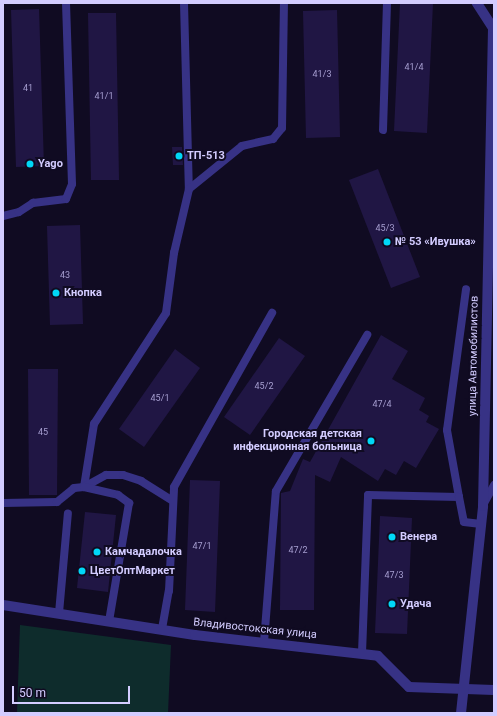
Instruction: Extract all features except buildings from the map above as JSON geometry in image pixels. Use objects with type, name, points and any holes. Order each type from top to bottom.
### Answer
[{"type":"street","name":"улица Автомобилистов","points":[[461,713],[483,506],[492,162],[493,28],[477,3]]},
{"type":"street","name":"Владивостокская улица","points":[[3,605],[162,629],[362,653],[378,656],[410,687],[494,690]]},
{"type":"lane","points":[[3,216],[19,212],[33,203],[66,199],[72,184],[66,3]]},
{"type":"lane","points":[[84,487],[94,424],[166,313],[174,253],[189,189],[184,3]]},
{"type":"lane","points":[[189,189],[242,146],[274,139],[282,128],[284,3]]},
{"type":"lane","points":[[383,130],[387,3]]},
{"type":"lane","points":[[466,289],[447,430],[464,522],[481,524]]},
{"type":"lane","points":[[162,629],[169,591],[172,500],[174,487],[272,313]]},
{"type":"lane","points":[[264,642],[276,491],[367,335]]},
{"type":"lane","points":[[84,487],[106,475],[123,475],[141,481],[172,500]]},
{"type":"lane","points":[[483,506],[494,485]]},
{"type":"lane","points":[[3,502],[57,502],[74,488],[84,487],[118,495],[129,503],[109,621]]},
{"type":"lane","points":[[362,653],[368,495],[459,497]]},
{"type":"lane","points":[[59,613],[68,513]]},
{"type":"green space","points":[[20,625],[171,645],[168,713],[17,713]]},
{"type":"place","name":"ТП-513","points":[[179,156]]},
{"type":"place","name":"Yago","points":[[30,164]]},
{"type":"place","name":"№ 53 «Ивушка»","points":[[387,242]]},
{"type":"place","name":"Кнопка","points":[[56,293]]},
{"type":"place","name":"Городская детская инфекционная больница","points":[[371,441]]},
{"type":"place","name":"Венера","points":[[392,537]]},
{"type":"place","name":"Камчадалочка","points":[[97,552]]},
{"type":"place","name":"ЦветОптМаркет","points":[[82,571]]},
{"type":"place","name":"Удача","points":[[392,604]]}]
